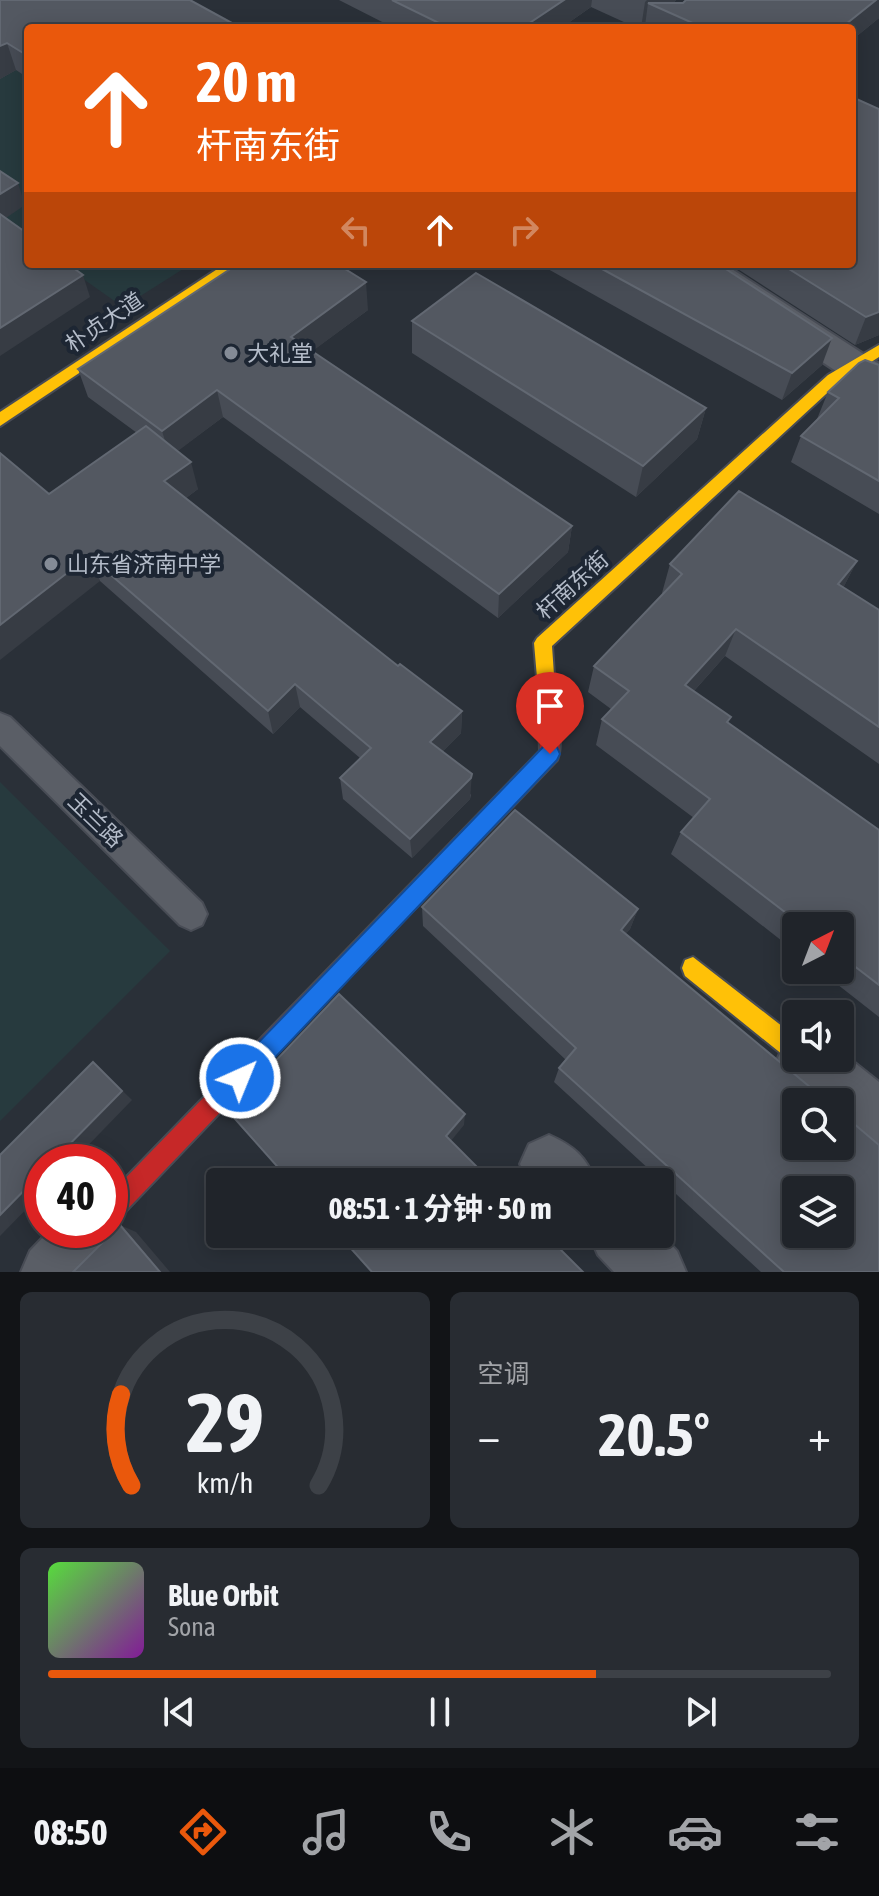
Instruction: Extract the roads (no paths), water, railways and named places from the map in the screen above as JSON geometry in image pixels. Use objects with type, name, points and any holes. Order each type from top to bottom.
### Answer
[{"type":"street","name":"朴贞大道","points":[[0,420],[229,268]]},
{"type":"street","points":[[706,268],[871,366]]},
{"type":"street","name":"杆南东街","points":[[128,1193],[550,754],[543,643],[833,379],[871,366]]},
{"type":"street","points":[[693,968],[782,1040]]},
{"type":"street","points":[[822,1072],[879,1118]]},
{"type":"street","points":[[51,1272],[74,1248]]},
{"type":"street","points":[[633,1248],[656,1272]]},
{"type":"lane","name":"玉兰路","points":[[0,726],[191,914]]},
{"type":"place","name":"大礼堂","points":[[231,353]]},
{"type":"place","name":"山东省济南中学","points":[[51,564]]}]
